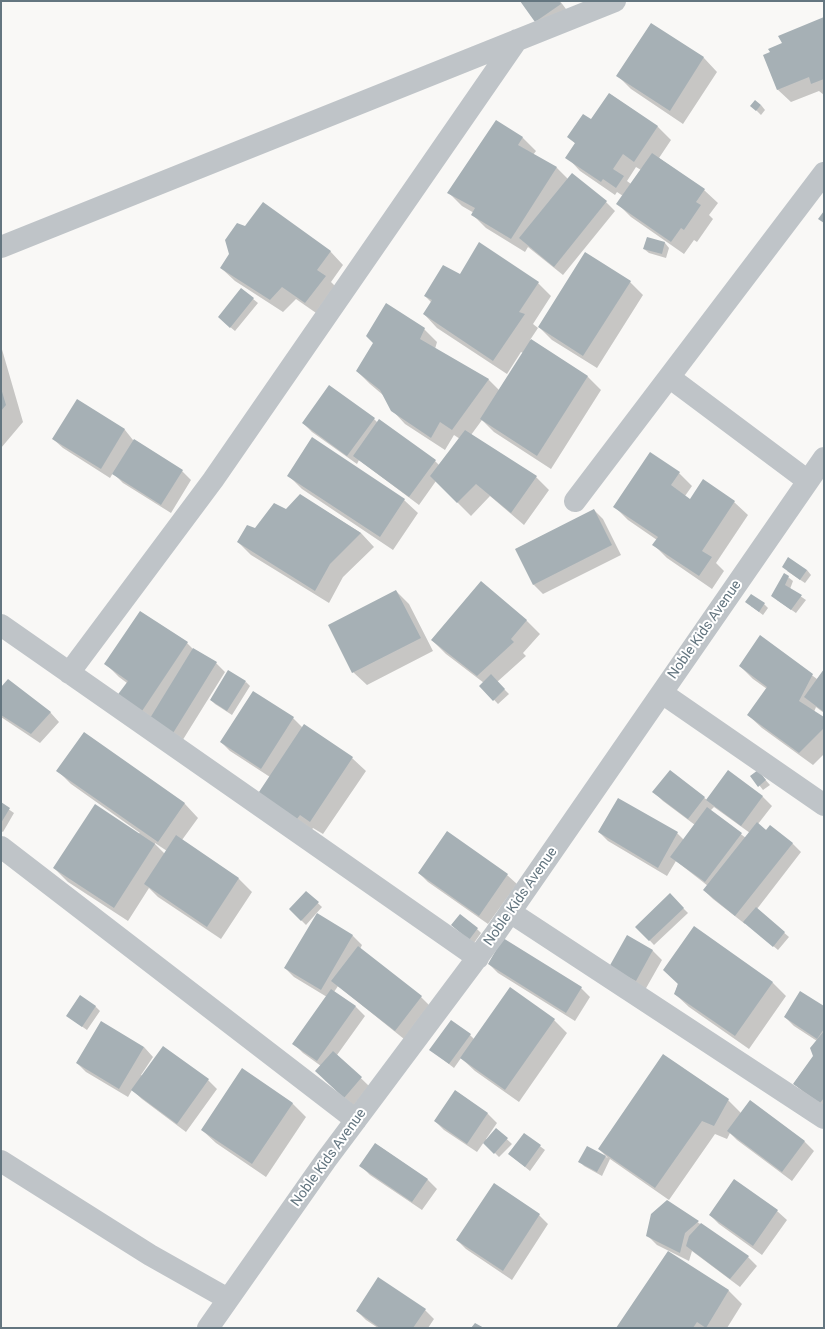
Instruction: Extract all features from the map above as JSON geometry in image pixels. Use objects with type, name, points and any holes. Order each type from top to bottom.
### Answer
[{"type":"street","points":[[1,247],[614,1]]},
{"type":"street","points":[[69,673],[213,480],[517,40]]},
{"type":"street","points":[[575,501],[824,173]]},
{"type":"street","points":[[669,377],[808,481]]},
{"type":"street","name":"Noble Kids Avenue","points":[[208,1328],[326,1160],[478,958],[824,458]]},
{"type":"street","points":[[1,625],[478,958]]},
{"type":"street","points":[[662,693],[824,805]]},
{"type":"street","points":[[1,847],[356,1120]]},
{"type":"street","points":[[510,912],[824,1118]]},
{"type":"street","points":[[1,1161],[150,1256],[228,1299]]},
{"type":"building","points":[[520,1],[559,1],[561,4],[535,22]]},
{"type":"building","points":[[824,17],[824,79],[811,84],[809,77],[777,90],[763,55],[770,52],[768,49],[782,43],[778,36]]},
{"type":"building","points":[[651,23],[704,57],[670,111],[616,76]]},
{"type":"building","points":[[609,93],[658,126],[634,162],[623,154],[613,169],[624,176],[616,188],[603,179],[601,182],[565,158],[575,143],[567,137],[583,114],[591,119]]},
{"type":"building","points":[[755,100],[761,105],[756,111],[750,106]]},
{"type":"building","points":[[496,120],[523,137],[518,145],[557,167],[511,239],[471,215],[475,208],[447,193]]},
{"type":"building","points":[[652,153],[705,189],[696,202],[701,205],[684,230],[681,228],[671,242],[616,204]]},
{"type":"building","points":[[572,173],[607,201],[554,267],[519,238]]},
{"type":"building","points":[[263,202],[331,251],[317,270],[326,276],[305,303],[282,287],[270,300],[220,268],[229,254],[225,240],[237,223],[245,226]]},
{"type":"building","points":[[824,211],[824,223],[818,219]]},
{"type":"building","points":[[647,237],[665,242],[662,254],[643,249]]},
{"type":"building","points":[[479,242],[539,282],[519,312],[525,314],[493,361],[423,314],[432,300],[424,296],[443,265],[460,274]]},
{"type":"building","points":[[585,252],[631,281],[583,356],[538,327]]},
{"type":"building","points":[[241,288],[254,298],[230,328],[218,317]]},
{"type":"building","points":[[386,303],[425,328],[420,339],[489,379],[452,430],[440,422],[431,438],[391,411],[380,390],[356,371],[373,343],[366,336]]},
{"type":"building","points":[[531,339],[588,376],[537,456],[480,419]]},
{"type":"building","points":[[329,385],[375,418],[347,456],[302,423]]},
{"type":"building","points":[[1,388],[6,405],[1,411]]},
{"type":"building","points":[[77,399],[125,429],[101,469],[52,439]]},
{"type":"building","points":[[379,419],[436,460],[409,497],[353,456]]},
{"type":"building","points":[[465,430],[537,476],[511,513],[476,484],[457,503],[430,476]]},
{"type":"building","points":[[312,437],[405,499],[380,537],[287,476]]},
{"type":"building","points":[[134,439],[183,470],[161,505],[112,474]]},
{"type":"building","points":[[650,452],[680,472],[671,485],[690,499],[703,479],[735,501],[702,551],[712,557],[699,576],[652,545],[658,537],[613,507]]},
{"type":"building","points":[[300,494],[361,533],[330,564],[315,591],[237,542],[247,525],[255,528],[274,503],[286,509]]},
{"type":"building","points":[[594,509],[612,545],[533,585],[515,549]]},
{"type":"building","points":[[788,557],[807,570],[800,580],[782,567]]},
{"type":"building","points":[[784,573],[789,576],[785,585],[802,595],[791,610],[771,596]]},
{"type":"building","points":[[481,581],[527,620],[511,639],[514,642],[477,676],[431,640]]},
{"type":"building","points":[[396,590],[421,638],[352,673],[328,625]]},
{"type":"building","points":[[751,594],[765,603],[759,612],[745,602]]},
{"type":"building","points":[[140,611],[188,642],[138,717],[113,701],[128,681],[104,664]]},
{"type":"building","points":[[760,635],[813,674],[799,701],[824,717],[824,728],[799,753],[747,715],[767,687],[739,666]]},
{"type":"building","points":[[193,648],[217,662],[170,738],[147,723]]},
{"type":"building","points":[[824,669],[824,712],[804,697]]},
{"type":"building","points":[[228,670],[246,681],[227,711],[210,700]]},
{"type":"building","points":[[491,674],[505,689],[493,701],[479,686]]},
{"type":"building","points":[[8,679],[51,712],[31,734],[1,715],[1,687]]},
{"type":"building","points":[[253,691],[294,717],[261,769],[220,742]]},
{"type":"building","points":[[304,724],[353,757],[310,822],[300,815],[293,824],[255,798]]},
{"type":"building","points":[[84,732],[185,803],[158,842],[56,771]]},
{"type":"building","points":[[670,770],[705,797],[688,819],[652,792]]},
{"type":"building","points":[[728,770],[763,796],[741,826],[706,800]]},
{"type":"building","points":[[758,770],[766,780],[758,787],[750,776]]},
{"type":"building","points":[[618,798],[678,832],[658,868],[598,832]]},
{"type":"building","points":[[1,802],[10,808],[1,823]]},
{"type":"building","points":[[95,804],[155,844],[114,908],[53,868]]},
{"type":"building","points":[[707,807],[742,833],[705,882],[670,857]]},
{"type":"building","points":[[757,822],[766,830],[770,825],[793,843],[735,916],[703,890]]},
{"type":"building","points":[[447,831],[508,874],[479,916],[418,873]]},
{"type":"building","points":[[176,835],[239,878],[207,927],[144,884]]},
{"type":"building","points":[[306,891],[319,902],[301,921],[289,909]]},
{"type":"building","points":[[670,893],[684,908],[649,941],[635,927]]},
{"type":"building","points":[[756,907],[785,932],[773,947],[743,922]]},
{"type":"building","points":[[317,913],[353,935],[321,990],[284,968]]},
{"type":"building","points":[[460,914],[478,928],[469,940],[451,925]]},
{"type":"building","points":[[694,926],[773,982],[735,1036],[674,994],[678,984],[663,970]]},
{"type":"building","points":[[627,935],[653,950],[636,981],[609,967]]},
{"type":"building","points":[[503,938],[582,987],[566,1013],[488,964]]},
{"type":"building","points":[[358,946],[422,996],[395,1031],[331,981]]},
{"type":"building","points":[[510,987],[555,1019],[505,1090],[460,1058]]},
{"type":"building","points":[[331,989],[356,1006],[317,1061],[292,1044]]},
{"type":"building","points":[[800,991],[824,1006],[824,1029],[817,1039],[784,1017]]},
{"type":"building","points":[[80,995],[96,1006],[82,1027],[66,1016]]},
{"type":"building","points":[[451,1020],[471,1034],[449,1064],[429,1050]]},
{"type":"building","points":[[101,1021],[144,1047],[119,1089],[76,1063]]},
{"type":"building","points":[[824,1031],[824,1098],[820,1103],[793,1084],[813,1056],[810,1048]]},
{"type":"building","points":[[163,1046],[209,1079],[177,1124],[131,1090]]},
{"type":"building","points":[[333,1051],[362,1077],[344,1098],[315,1071]]},
{"type":"building","points":[[663,1054],[729,1099],[714,1126],[702,1121],[655,1188],[598,1149]]},
{"type":"building","points":[[242,1068],[293,1103],[252,1164],[201,1130]]},
{"type":"building","points":[[455,1090],[488,1113],[467,1144],[434,1121]]},
{"type":"building","points":[[750,1100],[805,1141],[782,1172],[727,1131]]},
{"type":"building","points":[[496,1128],[508,1138],[494,1154],[483,1143]]},
{"type":"building","points":[[524,1133],[541,1145],[525,1167],[508,1154]]},
{"type":"building","points":[[375,1143],[428,1179],[412,1202],[359,1166]]},
{"type":"building","points":[[587,1146],[606,1156],[597,1172],[578,1162]]},
{"type":"building","points":[[734,1179],[778,1210],[753,1246],[709,1215]]},
{"type":"building","points":[[494,1183],[540,1214],[503,1271],[456,1240]]},
{"type":"building","points":[[667,1200],[699,1221],[685,1233],[680,1253],[646,1236],[651,1214]]},
{"type":"building","points":[[701,1223],[749,1256],[730,1279],[686,1246],[689,1236]]},
{"type":"building","points":[[668,1251],[729,1290],[706,1328],[697,1322],[693,1328],[616,1328]]},
{"type":"building","points":[[378,1277],[426,1309],[413,1328],[380,1328],[356,1311]]},
{"type":"building","points":[[475,1323],[484,1328],[471,1328]]}]
